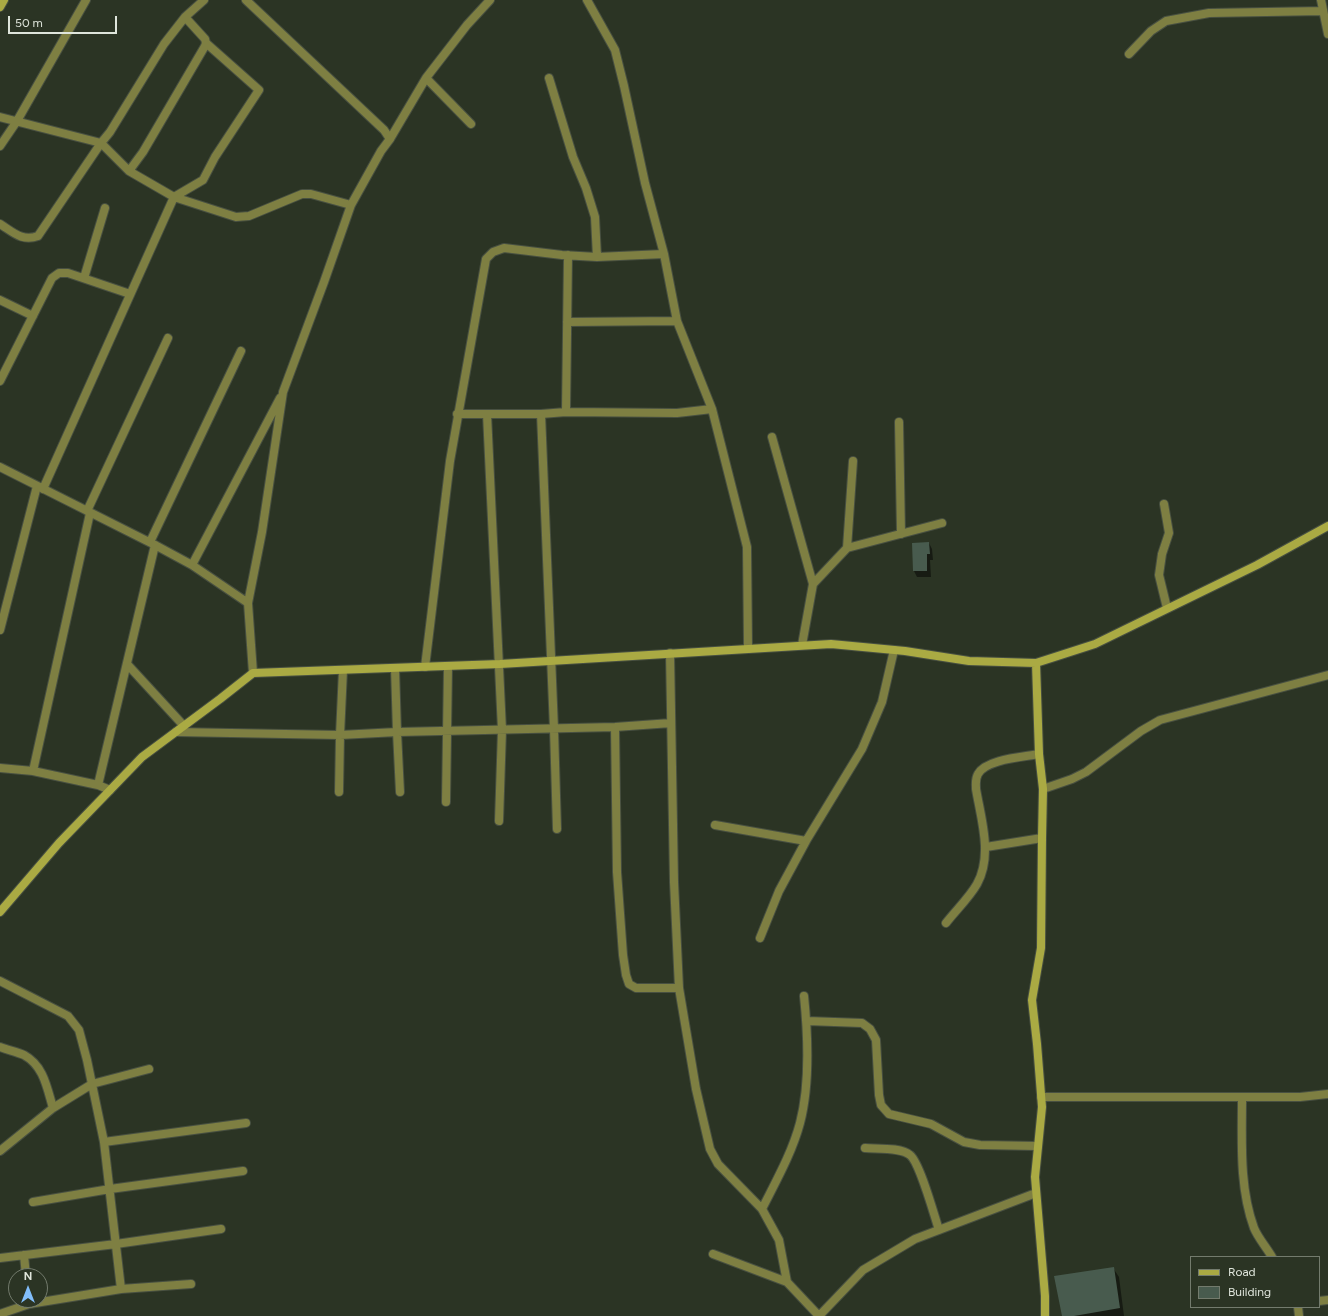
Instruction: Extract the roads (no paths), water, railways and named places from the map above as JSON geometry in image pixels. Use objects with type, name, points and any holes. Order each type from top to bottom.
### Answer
[{"type":"main road","points":[[0,7],[4,0]]},
{"type":"main road","points":[[0,912],[59,843],[142,757],[252,673],[500,664],[831,644],[894,650],[969,661],[1036,663],[1095,644],[1257,565],[1328,526]]},
{"type":"main road","points":[[1036,663],[1039,754],[1043,789],[1041,948],[1032,1000],[1042,1107],[1035,1177],[1045,1296],[1045,1316]]},
{"type":"street","points":[[0,146],[17,121],[86,0]]},
{"type":"street","points":[[0,224],[24,238],[31,239],[38,236],[101,143],[164,44],[185,17],[204,0]]},
{"type":"street","points":[[246,0],[384,130],[390,139]]},
{"type":"street","points":[[192,565],[283,392],[351,206],[381,151],[390,139],[426,78],[467,25],[490,0]]},
{"type":"street","points":[[587,0],[615,50],[645,183],[664,254],[677,321],[712,409],[747,547],[748,648]]},
{"type":"street","points":[[1321,0],[1328,34]]},
{"type":"street","points":[[1129,54],[1151,31],[1166,21],[1209,13],[1323,11]]},
{"type":"street","points":[[0,630],[40,487],[174,197],[203,180],[215,157],[259,90],[206,43],[205,39],[185,17]]},
{"type":"street","points":[[129,171],[143,152],[206,43]]},
{"type":"street","points":[[426,78],[471,124]]},
{"type":"street","points":[[549,78],[573,157],[586,188],[595,217],[598,257]]},
{"type":"street","points":[[0,117],[101,143],[129,171],[174,197],[236,217],[249,216],[302,194],[311,194],[351,206]]},
{"type":"street","points":[[84,278],[105,208]]},
{"type":"street","points":[[425,667],[457,414],[486,259],[493,252],[504,248],[598,257],[664,254]]},
{"type":"street","points":[[566,412],[568,255]]},
{"type":"street","points":[[0,381],[52,278],[59,273],[68,273],[130,294]]},
{"type":"street","points":[[0,300],[33,316]]},
{"type":"street","points":[[567,322],[677,321]]},
{"type":"street","points":[[34,771],[89,512],[168,338]]},
{"type":"street","points":[[98,785],[127,664],[152,543],[241,351]]},
{"type":"street","points":[[252,673],[248,603],[262,532],[283,392]]},
{"type":"street","points":[[457,414],[541,414],[566,412],[677,414],[712,409]]},
{"type":"street","points":[[487,414],[502,730],[499,821]]},
{"type":"street","points":[[541,414],[554,729],[556,829]]},
{"type":"street","points":[[899,422],[901,534]]},
{"type":"street","points":[[772,437],[812,584],[802,645]]},
{"type":"street","points":[[847,548],[852,461]]},
{"type":"street","points":[[0,467],[152,543],[192,565],[248,603]]},
{"type":"street","points":[[1164,504],[1169,534],[1162,554],[1159,575],[1167,608]]},
{"type":"street","points":[[812,584],[847,548],[942,523]]},
{"type":"street","points":[[760,938],[779,891],[806,841],[862,749],[882,702],[894,650]]},
{"type":"street","points":[[670,654],[674,882],[679,988],[696,1089],[710,1149],[718,1164],[762,1209],[779,1240],[787,1282]]},
{"type":"street","points":[[127,664],[184,726]]},
{"type":"street","points":[[446,802],[448,666]]},
{"type":"street","points":[[395,668],[400,792]]},
{"type":"street","points":[[339,792],[343,670]]},
{"type":"street","points":[[1043,789],[1072,779],[1086,772],[1141,730],[1160,720],[1328,675]]},
{"type":"street","points":[[176,732],[340,735],[397,732],[615,727],[671,722]]},
{"type":"street","points":[[615,727],[617,872],[623,955],[626,975],[630,984],[636,988],[679,988]]},
{"type":"street","points":[[946,922],[966,900],[977,884],[982,872],[986,847],[976,789],[978,772],[991,763],[1039,754]]},
{"type":"street","points":[[0,768],[34,771],[98,785],[110,790]]},
{"type":"street","points":[[715,825],[806,841]]},
{"type":"street","points":[[986,847],[1042,838]]},
{"type":"street","points":[[0,981],[68,1016],[79,1030],[87,1060],[104,1142],[121,1289]]},
{"type":"street","points":[[762,1209],[790,1152],[800,1123],[806,1090],[806,1021],[804,996]]},
{"type":"street","points":[[806,1021],[862,1023],[870,1029],[876,1040],[879,1095],[881,1105],[889,1114],[931,1124],[964,1142],[980,1145],[1038,1146]]},
{"type":"street","points":[[0,1047],[23,1055],[34,1062],[44,1076],[53,1108]]},
{"type":"street","points":[[0,1151],[53,1108],[92,1084],[149,1069]]},
{"type":"street","points":[[1041,1097],[1300,1097],[1328,1094]]},
{"type":"street","points":[[1242,1097],[1242,1168],[1249,1211],[1255,1230],[1271,1256]]},
{"type":"street","points":[[104,1142],[246,1122]]},
{"type":"street","points":[[865,1148],[898,1150],[910,1154],[918,1167],[939,1230]]},
{"type":"street","points":[[34,1202],[110,1189],[243,1171]]},
{"type":"street","points":[[713,1254],[787,1282],[819,1316],[863,1270],[916,1239],[1036,1193]]},
{"type":"street","points":[[0,1258],[116,1244],[221,1229]]},
{"type":"street","points":[[24,1255],[25,1268]]},
{"type":"street","points":[[48,1299],[121,1289],[191,1284]]},
{"type":"street","points":[[0,1314],[14,1308]]}]
